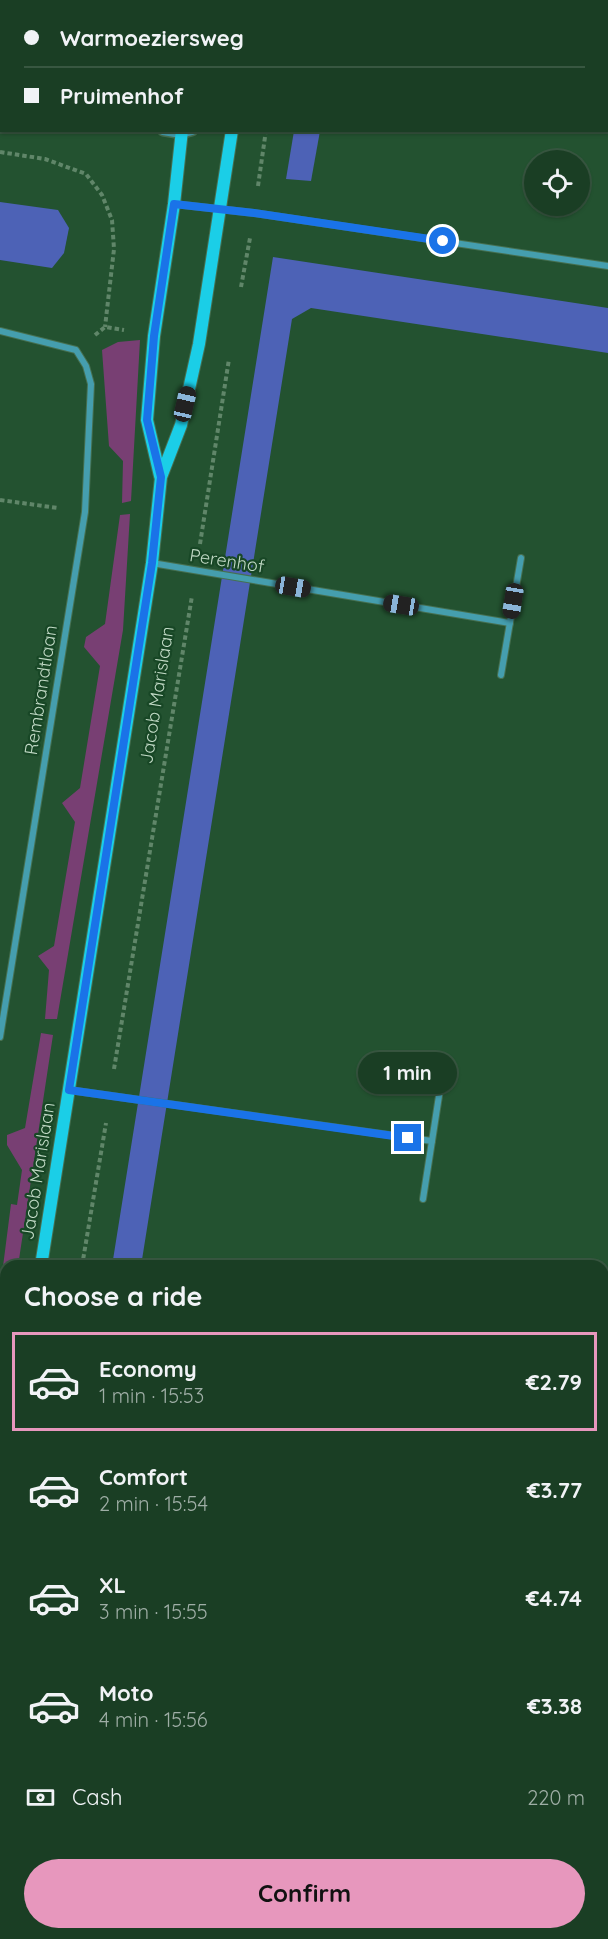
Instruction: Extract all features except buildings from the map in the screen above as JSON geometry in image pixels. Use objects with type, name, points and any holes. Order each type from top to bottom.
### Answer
[{"type":"main road","name":"Jacob Marislaan","points":[[161,477],[147,420],[154,336],[185,132]]},
{"type":"main road","name":"Jacob Marislaan","points":[[42,1260],[152,563],[161,477],[180,425],[199,344],[232,132]]},
{"type":"street","points":[[174,204],[254,213],[608,266]]},
{"type":"street","name":"Rembrandtlaan","points":[[0,331],[76,350],[86,366],[91,384],[85,512],[0,1037]]},
{"type":"street","points":[[501,675],[521,558]]},
{"type":"street","name":"Perenhof","points":[[152,563],[510,623]]},
{"type":"street","points":[[423,1199],[441,1083]]},
{"type":"street","points":[[69,1090],[432,1141]]},
{"type":"path","points":[[240,293],[266,132]]},
{"type":"path","points":[[0,152],[45,159],[86,174],[102,195],[112,220],[114,249],[105,327]]},
{"type":"path","name":"Jacob Marislaan","points":[[83,1260],[231,350]]},
{"type":"path","points":[[0,500],[85,512]]},
{"type":"shaded area","points":[[140,340],[131,501],[122,503],[123,461],[109,446],[102,350],[118,342]]},
{"type":"shaded area","points":[[130,514],[123,630],[57,1019],[45,1019],[49,970],[38,956],[54,946],[75,822],[62,803],[80,788],[100,666],[84,647],[86,637],[105,624],[120,515]]},
{"type":"shaded area","points":[[41,1033],[53,1035],[19,1260],[4,1260],[11,1204],[17,1205],[22,1170],[7,1145],[7,1135],[25,1128]]},
{"type":"water","points":[[294,132],[320,132],[311,181],[286,179]]},
{"type":"water","points":[[0,202],[58,210],[69,228],[64,253],[52,268],[0,260]]},
{"type":"water","points":[[273,257],[608,308],[608,353],[311,308],[292,319],[142,1260],[113,1260]]},
{"type":"route","points":[[408,1138],[69,1090],[152,563],[161,477],[147,420],[154,336],[174,204],[254,213],[443,241]]}]
